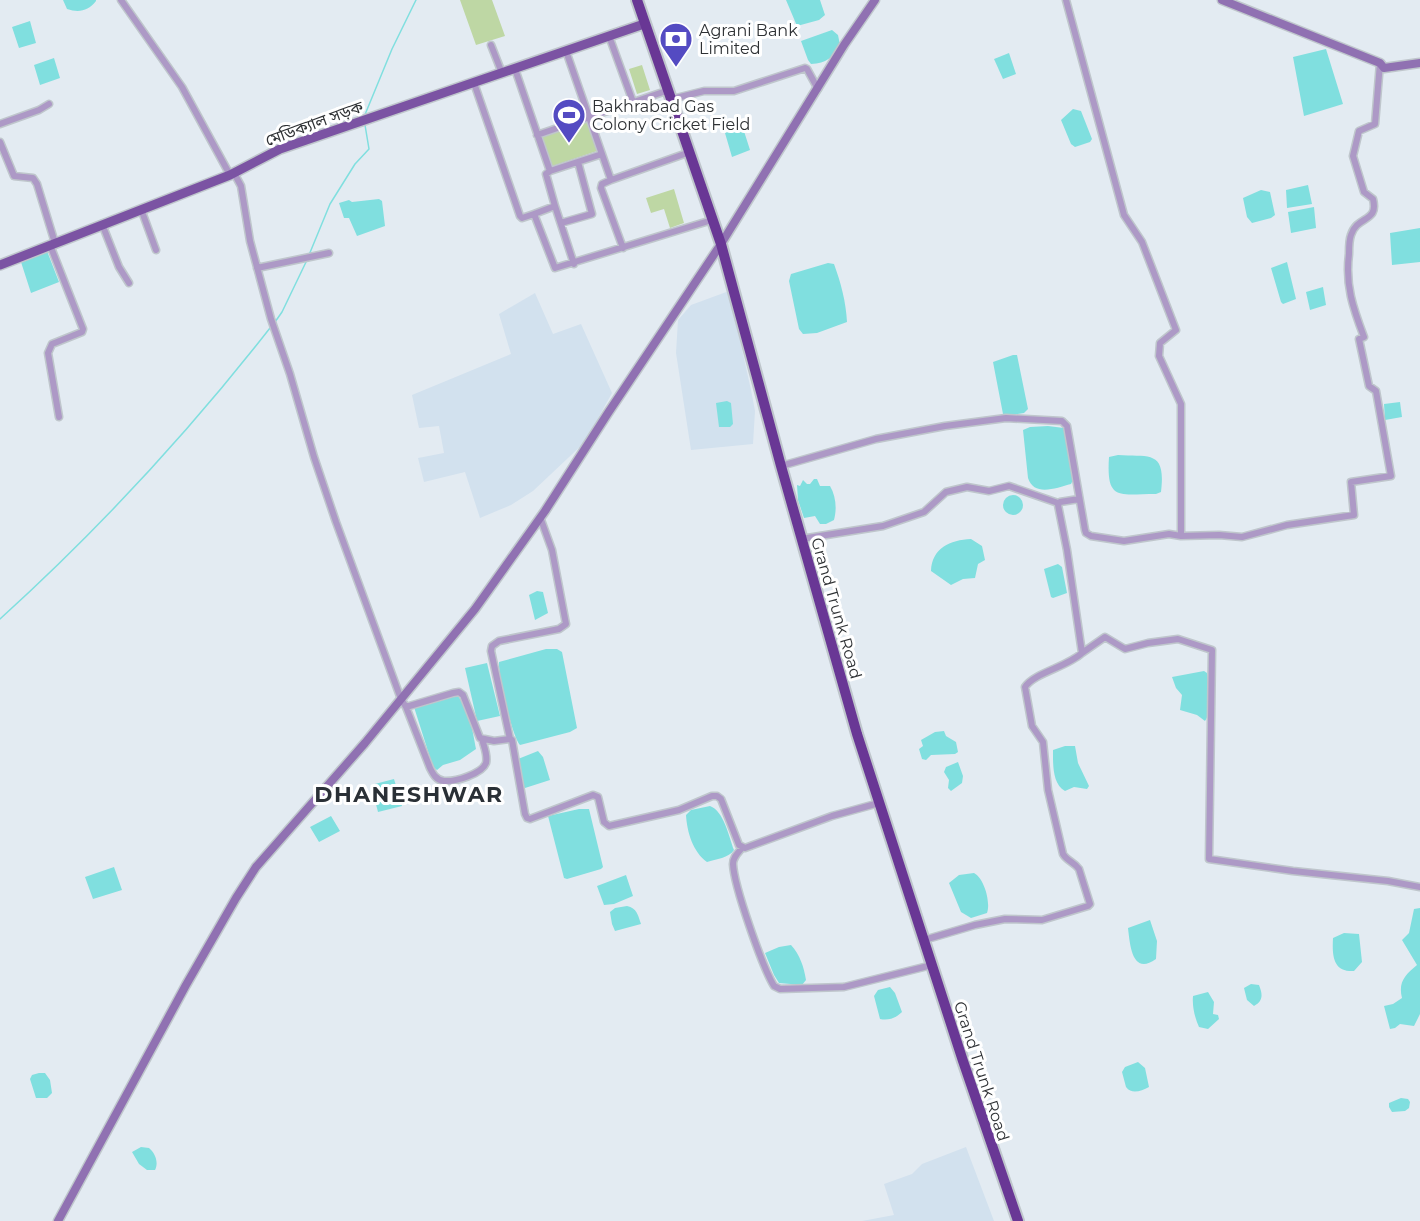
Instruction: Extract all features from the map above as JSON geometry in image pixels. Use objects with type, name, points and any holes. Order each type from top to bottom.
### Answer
[{"type":"highway","name":"Grand Trunk Road","points":[[637,0],[721,244],[801,539],[879,803],[977,1105],[1018,1221]]},
{"type":"main road","points":[[58,1221],[186,985],[256,867],[403,703],[475,609],[540,517],[721,244],[844,45],[875,0]]},
{"type":"main road","points":[[1222,0],[1380,63],[1384,68],[1420,63]]},
{"type":"main road","name":"মেডিক্যাল সড়ক","points":[[0,265],[232,174],[280,149],[644,24]]},
{"type":"street","points":[[121,0],[182,87],[241,186],[250,241],[271,320],[336,522],[403,703],[430,768],[435,777],[444,781],[463,778],[482,770],[486,762],[486,753],[466,699],[459,692],[403,703]]},
{"type":"street","points":[[1066,0],[1124,215],[1142,242],[1176,330],[1160,344],[1159,356],[1181,404],[1181,536]]},
{"type":"street","points":[[609,36],[633,102]]},
{"type":"street","points":[[491,45],[502,73]]},
{"type":"street","points":[[566,51],[611,180]]},
{"type":"street","points":[[781,466],[876,440],[945,426],[1006,418],[1062,422],[1067,426],[1084,530],[1091,536],[1124,541],[1167,534],[1242,537],[1287,525],[1353,515],[1351,482],[1391,476],[1376,390],[1369,386],[1359,339],[1364,337],[1350,300],[1347,269],[1351,235],[1357,223],[1370,218],[1373,213],[1374,202],[1364,192],[1353,156],[1359,131],[1375,123],[1380,63]]},
{"type":"street","points":[[537,135],[633,102],[704,91],[734,91],[805,68],[818,89]]},
{"type":"street","points":[[515,69],[550,171]]},
{"type":"street","points":[[474,83],[520,216],[522,218],[555,206]]},
{"type":"street","points":[[0,124],[50,104]]},
{"type":"street","points":[[0,142],[14,176],[33,178],[38,184],[53,244],[83,328],[82,332],[52,344],[48,352],[59,417]]},
{"type":"street","points":[[623,248],[601,188],[602,184],[690,152]]},
{"type":"street","points":[[574,264],[546,174],[602,154]]},
{"type":"street","points":[[561,223],[592,214],[578,162]]},
{"type":"street","points":[[141,208],[156,250]]},
{"type":"street","points":[[534,214],[553,267],[558,268],[712,220]]},
{"type":"street","points":[[102,224],[119,267],[129,284]]},
{"type":"street","points":[[257,268],[329,253]]},
{"type":"street","points":[[801,539],[883,526],[924,512],[946,492],[968,487],[988,491],[1009,486],[1058,503],[1079,499]]},
{"type":"street","points":[[1058,503],[1082,653]]},
{"type":"street","points":[[540,517],[552,550],[566,624],[559,629],[499,641],[492,646],[491,651],[512,740],[526,818],[540,816],[592,795],[598,797],[604,822],[609,826],[679,810],[717,796],[721,799],[742,848]]},
{"type":"street","points":[[924,940],[1005,919],[1042,920],[1090,904],[1079,869],[1063,854],[1048,790],[1046,754],[1043,742],[1032,726],[1025,687],[1034,679],[1075,660],[1105,637],[1125,649],[1178,639],[1212,650],[1209,859],[1388,881],[1420,888]]},
{"type":"street","points":[[482,740],[494,741],[510,738]]},
{"type":"street","points":[[879,803],[832,816],[742,848],[733,862],[736,881],[774,986],[780,989],[844,987],[932,965]]},
{"type":"shaded area","points":[[729,291],[755,411],[753,444],[691,450],[676,353],[678,320],[691,305]]},
{"type":"shaded area","points":[[535,293],[553,334],[581,324],[612,393],[585,442],[533,491],[511,505],[480,518],[465,472],[424,482],[418,458],[444,453],[439,426],[419,428],[412,395],[511,354],[499,314]]},
{"type":"shaded area","points":[[966,1147],[994,1221],[862,1221],[894,1215],[884,1184],[912,1174],[922,1164]]},
{"type":"green space","points":[[460,0],[492,0],[505,36],[476,45]]},
{"type":"green space","points":[[642,65],[650,90],[637,94],[629,69]]},
{"type":"green space","name":"Bakhrabad Gas Colony Cricket Field","points":[[587,121],[597,151],[550,167],[540,137]]},
{"type":"green space","points":[[674,189],[684,223],[670,228],[664,209],[651,213],[646,198]]},
{"type":"water","points":[[63,0],[96,1],[86,9],[75,11],[67,9]]},
{"type":"water","points":[[786,0],[820,0],[825,15],[819,20],[797,26]]},
{"type":"water","points":[[30,21],[36,43],[19,48],[12,27]]},
{"type":"water","points":[[832,30],[838,35],[840,45],[828,59],[811,64],[801,41]]},
{"type":"water","points":[[1326,49],[1343,104],[1304,116],[1293,57]]},
{"type":"water","points":[[1009,53],[1016,74],[1003,79],[994,59]]},
{"type":"water","points":[[54,58],[60,78],[40,85],[34,65]]},
{"type":"water","points":[[1073,109],[1081,111],[1092,139],[1090,142],[1075,147],[1071,144],[1061,120]]},
{"type":"water","points":[[743,128],[750,150],[732,157],[725,133]]},
{"type":"water","points":[[1308,185],[1312,204],[1287,208],[1286,190]]},
{"type":"water","points":[[1261,190],[1270,192],[1275,215],[1252,223],[1247,217],[1243,198]]},
{"type":"water","points":[[379,199],[382,201],[385,226],[357,236],[349,218],[344,218],[339,203],[349,200],[352,202]]},
{"type":"water","points":[[1314,207],[1316,228],[1291,233],[1288,212]]},
{"type":"water","points":[[1420,228],[1420,262],[1392,265],[1390,233]]},
{"type":"water","points":[[47,251],[59,282],[31,293],[21,262]]},
{"type":"water","points":[[1287,262],[1296,299],[1283,304],[1271,268]]},
{"type":"water","points":[[828,263],[834,264],[839,278],[847,322],[817,333],[803,334],[799,329],[789,281],[791,274]]},
{"type":"water","points":[[1323,287],[1326,305],[1310,310],[1306,292]]},
{"type":"water","points":[[1017,355],[1028,409],[1024,413],[1006,416],[1003,414],[993,362]]},
{"type":"water","points":[[727,401],[731,403],[733,424],[730,427],[719,427],[716,403]]},
{"type":"water","points":[[1400,402],[1402,417],[1385,420],[1384,404]]},
{"type":"water","points":[[1030,427],[1064,428],[1066,431],[1073,480],[1071,484],[1046,490],[1035,488],[1028,478],[1023,430]]},
{"type":"water","points":[[1118,455],[1153,458],[1158,462],[1162,478],[1161,492],[1124,494],[1117,492],[1110,482],[1109,457]]},
{"type":"water","points":[[817,479],[820,486],[830,486],[834,494],[836,507],[834,520],[826,524],[820,524],[815,516],[804,518],[798,500],[797,485],[800,486],[803,480],[810,484]]},
{"type":"water","points":[[1013,495],[1020,498],[1023,505],[1020,512],[1013,515],[1006,512],[1003,505],[1006,498]]},
{"type":"water","points":[[971,539],[982,546],[985,560],[978,564],[975,578],[963,579],[951,585],[931,571],[935,556],[943,547],[956,541]]},
{"type":"water","points":[[1058,564],[1062,567],[1067,593],[1053,598],[1044,569]]},
{"type":"water","points":[[537,591],[543,592],[548,613],[535,620],[529,595]]},
{"type":"water","points":[[546,649],[557,649],[562,652],[577,728],[570,732],[520,745],[506,705],[499,662]]},
{"type":"water","points":[[487,663],[500,716],[477,721],[465,668]]},
{"type":"water","points":[[1204,671],[1207,673],[1209,684],[1209,712],[1205,721],[1197,715],[1180,710],[1182,695],[1176,688],[1172,677]]},
{"type":"water","points":[[456,694],[467,713],[476,749],[460,760],[443,765],[437,770],[433,767],[414,707]]},
{"type":"water","points":[[944,731],[946,736],[956,742],[958,752],[931,755],[926,760],[922,759],[919,749],[923,746],[921,740],[935,732]]},
{"type":"water","points":[[1075,746],[1078,763],[1089,786],[1087,789],[1074,787],[1065,791],[1055,778],[1053,750]]},
{"type":"water","points":[[538,751],[543,757],[550,780],[525,788],[522,785],[518,759]]},
{"type":"water","points":[[958,762],[963,776],[962,783],[951,791],[948,788],[949,780],[944,772],[946,767]]},
{"type":"water","points":[[394,779],[402,806],[378,812],[371,785]]},
{"type":"water","points":[[710,806],[719,813],[734,850],[726,857],[707,862],[698,853],[692,841],[686,815],[691,810]]},
{"type":"water","points":[[589,809],[603,867],[567,879],[564,878],[548,816]]},
{"type":"water","points":[[331,816],[340,831],[319,842],[310,827]]},
{"type":"water","points":[[114,867],[122,890],[93,899],[85,877]]},
{"type":"water","points":[[974,873],[984,885],[988,908],[987,913],[971,918],[961,912],[949,883],[959,875]]},
{"type":"water","points":[[626,875],[633,896],[614,904],[604,905],[597,886]]},
{"type":"water","points":[[627,906],[635,910],[641,924],[615,931],[610,912],[615,908]]},
{"type":"water","points":[[1420,908],[1420,1014],[1414,1026],[1400,1024],[1390,1029],[1384,1006],[1393,1004],[1402,998],[1402,983],[1417,965],[1402,940],[1409,933],[1414,909]]},
{"type":"water","points":[[1150,920],[1157,941],[1156,959],[1142,964],[1137,961],[1131,950],[1128,928]]},
{"type":"water","points":[[1344,933],[1359,934],[1362,962],[1354,971],[1342,969],[1335,962],[1333,938]]},
{"type":"water","points":[[791,945],[804,970],[806,980],[802,985],[779,983],[765,953]]},
{"type":"water","points":[[1251,984],[1259,985],[1261,992],[1261,1000],[1254,1006],[1247,1000],[1244,988]]},
{"type":"water","points":[[890,987],[895,993],[902,1012],[886,1020],[880,1019],[874,996],[878,990]]},
{"type":"water","points":[[1208,992],[1214,1002],[1213,1014],[1218,1015],[1219,1019],[1208,1029],[1199,1027],[1194,1012],[1193,996]]},
{"type":"water","points":[[1138,1062],[1145,1068],[1149,1087],[1134,1092],[1126,1087],[1122,1072],[1125,1067]]},
{"type":"water","points":[[45,1073],[50,1080],[52,1093],[47,1098],[36,1098],[30,1079],[32,1075]]},
{"type":"water","points":[[1401,1098],[1408,1099],[1409,1108],[1405,1111],[1392,1112],[1389,1103]]},
{"type":"water","points":[[141,1147],[149,1148],[153,1152],[156,1158],[155,1170],[147,1170],[139,1164],[132,1152]]},
{"type":"waterway","points":[[364,117],[392,49],[416,0]]},
{"type":"waterway","points":[[309,255],[330,204],[355,164],[369,149],[365,125]]},
{"type":"waterway","points":[[275,322],[307,260]]},
{"type":"waterway","points":[[0,619],[72,551],[141,480],[270,328]]},
{"type":"place","name":"Agrani Bank Limited","points":[[676,68]]},
{"type":"place","name":"Bakhrabad Gas Colony Cricket Field","points":[[569,144]]},
{"type":"district","name":"DHANESHWAR","points":[[409,794]]}]
